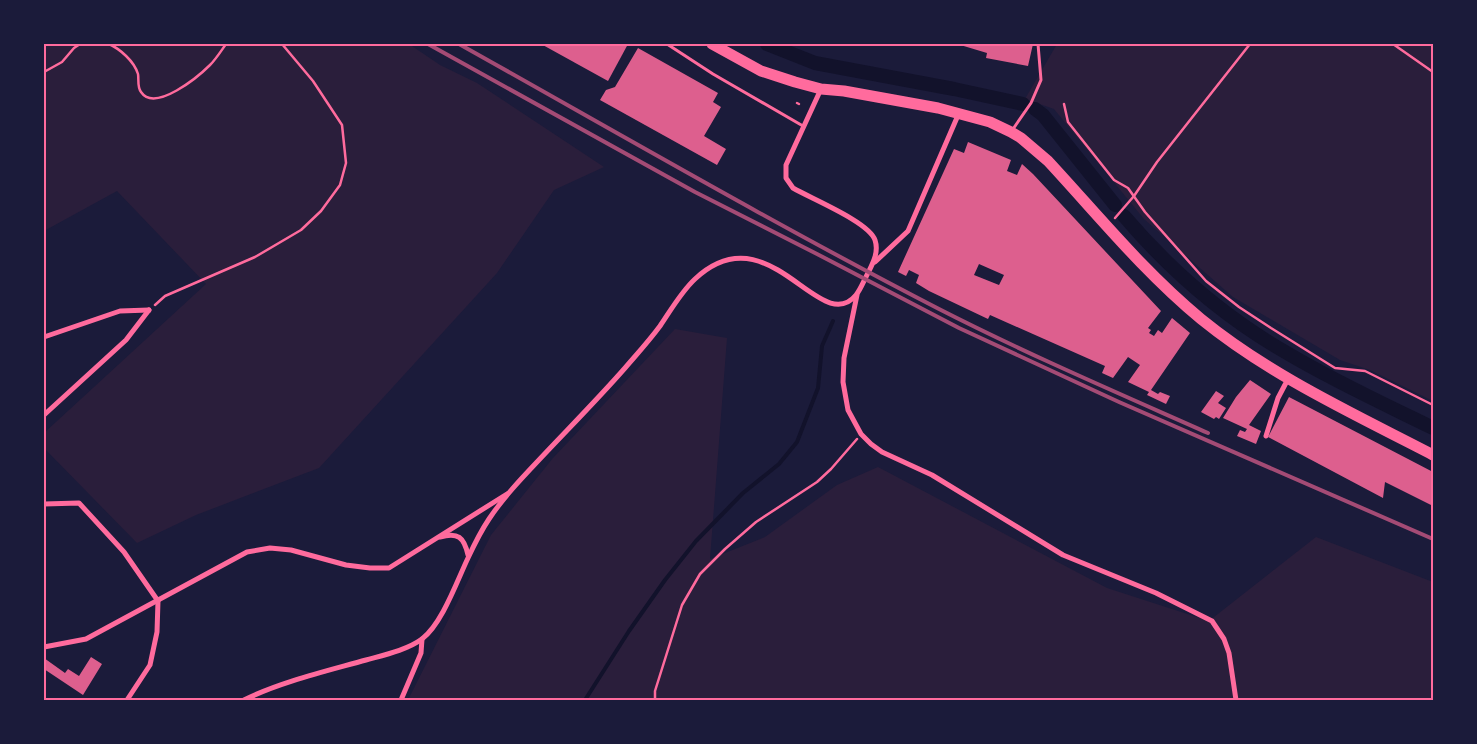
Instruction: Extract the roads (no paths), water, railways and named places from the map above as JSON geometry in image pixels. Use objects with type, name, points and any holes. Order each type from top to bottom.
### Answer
[{"type":"main road","points":[[712,44],[760,71],[788,80],[821,89],[873,96],[959,113],[990,122],[1011,132],[1032,146],[1048,161],[1156,279],[1202,320],[1238,347],[1288,379],[1433,455]]},
{"type":"street","points":[[821,89],[786,165],[786,178],[793,188],[863,225],[869,230],[876,243],[873,264],[857,294],[844,358],[843,382],[848,410],[861,434],[870,444],[882,452],[932,475],[1064,555],[1156,593],[1212,621],[1219,629],[1229,653],[1236,700]]},
{"type":"street","points":[[873,264],[908,231],[959,113]]},
{"type":"street","points":[[244,700],[305,678],[405,647],[422,639],[436,622],[455,588],[468,556],[489,519],[509,492],[649,341],[694,279],[716,264],[734,258],[746,257],[758,260],[781,271],[822,300],[835,305],[847,302],[857,294]]},
{"type":"street","points":[[44,336],[120,311],[149,310],[126,340],[44,415]]},
{"type":"street","points":[[1266,436],[1278,398],[1288,379]]},
{"type":"street","points":[[44,647],[86,639],[247,552],[270,548],[291,550],[346,565],[389,568],[509,492]]},
{"type":"street","points":[[44,504],[80,503],[124,552],[158,601],[158,632],[150,665],[127,700]]},
{"type":"street","points":[[433,539],[450,534],[457,535],[463,541],[468,556]]},
{"type":"street","points":[[401,700],[421,654],[422,639]]},
{"type":"lane","points":[[667,44],[713,74],[804,126]]},
{"type":"lane","points":[[1011,132],[1031,103],[1041,80],[1038,44]]},
{"type":"waterway","points":[[767,44],[815,63],[1023,104]]},
{"type":"waterway","points":[[1035,109],[1043,115],[1115,205]]},
{"type":"waterway","points":[[1124,216],[1160,256],[1200,292],[1242,324],[1287,353],[1323,373],[1433,428]]},
{"type":"waterway","points":[[585,700],[629,631],[665,580],[696,541],[743,493],[779,464],[797,442],[818,388],[822,346],[833,321]]},
{"type":"railway","points":[[428,44],[695,192],[959,328],[1119,402],[1433,539]]},
{"type":"railway","points":[[459,44],[757,212],[939,309],[1039,357],[1208,433]]}]
